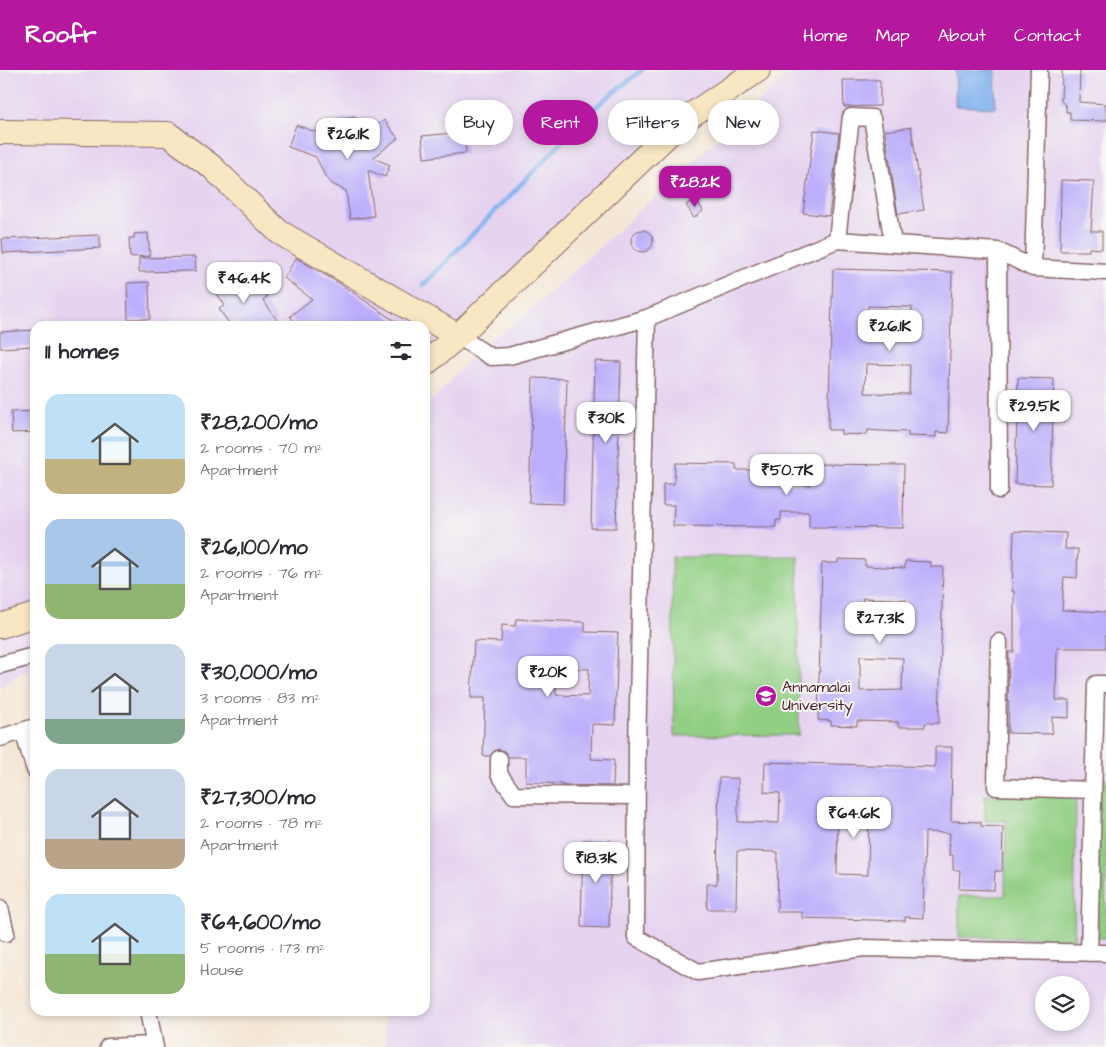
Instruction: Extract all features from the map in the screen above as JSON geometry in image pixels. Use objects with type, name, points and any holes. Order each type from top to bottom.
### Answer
[{"type":"street","points":[[430,360],[458,336],[681,122],[758,70]]},
{"type":"street","points":[[1032,268],[1039,70]]},
{"type":"street","points":[[837,240],[851,117],[872,118],[893,243]]},
{"type":"street","points":[[0,132],[168,134],[212,167],[279,232],[492,357],[509,356],[647,318],[837,240],[998,251],[1032,268],[1106,272]]},
{"type":"street","points":[[998,251],[999,490]]},
{"type":"street","points":[[647,318],[637,738],[636,937],[698,972],[863,948],[1106,953]]},
{"type":"street","points":[[0,626],[30,617]]},
{"type":"street","points":[[999,642],[996,787],[1093,790]]},
{"type":"street","points":[[0,665],[30,657]]},
{"type":"street","points":[[1089,953],[1096,684],[1106,684]]},
{"type":"street","points":[[0,738],[29,729]]},
{"type":"street","points":[[498,759],[498,774],[514,795],[637,796]]},
{"type":"street","points":[[0,908],[6,933]]},
{"type":"street","points":[[108,1047],[154,1046],[149,1016]]},
{"type":"shaded area","points":[[0,70],[743,70],[698,110],[698,100],[608,100],[608,145],[658,145],[430,347],[430,321],[30,321],[30,668],[0,687]]},
{"type":"shaded area","name":"Annamalai University","points":[[793,70],[1106,70],[1106,1047],[385,1047],[384,1016],[430,1016],[430,401],[451,382],[451,378],[484,344],[531,310],[711,145],[779,145],[779,100],[760,100]]},
{"type":"green space","points":[[798,556],[799,735],[674,736],[672,557]]},
{"type":"green space","points":[[1100,778],[1106,778],[1106,938],[1098,938]]},
{"type":"green space","points":[[985,795],[1076,796],[1074,939],[959,937],[959,896],[1005,896],[1006,821],[985,821]]},
{"type":"water","points":[[956,70],[996,70],[995,108],[955,106]]},
{"type":"building","points":[[1062,70],[1080,70],[1079,102],[1106,104],[1106,121],[1070,120],[1070,112],[1066,112],[1066,106],[1061,101]]},
{"type":"building","points":[[843,80],[880,80],[880,106],[844,107]]},
{"type":"building","points":[[356,117],[359,140],[384,120],[398,138],[373,158],[390,165],[385,177],[368,170],[374,216],[350,219],[346,191],[332,184],[325,176],[316,157],[288,147],[296,125],[341,141],[338,120]]},
{"type":"building","points":[[911,127],[924,210],[898,214],[885,131]]},
{"type":"building","points":[[814,130],[839,133],[829,216],[803,213]]},
{"type":"building","points":[[445,134],[445,145],[465,145],[466,153],[424,158],[422,136]]},
{"type":"building","points":[[1061,180],[1094,181],[1091,231],[1102,231],[1102,249],[1089,248],[1089,251],[1060,251]]},
{"type":"building","points":[[696,199],[703,211],[694,218],[686,205]]},
{"type":"building","points":[[642,230],[650,233],[653,241],[650,249],[642,252],[634,249],[631,241],[634,233]]},
{"type":"building","points":[[148,233],[150,256],[130,257],[129,238],[134,238],[134,234]]},
{"type":"building","points":[[100,235],[100,248],[3,253],[2,239]]},
{"type":"building","points":[[195,257],[196,271],[139,272],[139,258]]},
{"type":"building","points":[[296,258],[339,283],[395,321],[294,321],[290,316],[312,299],[284,278]]},
{"type":"building","points":[[833,269],[952,272],[948,433],[936,432],[936,437],[908,436],[908,432],[868,430],[867,435],[841,434],[841,430],[828,430]],"holes":[[[868,306],[912,307],[911,336],[867,334]],[[866,364],[910,365],[909,394],[865,393]]]},
{"type":"building","points":[[237,274],[247,288],[256,281],[267,297],[263,300],[277,320],[227,321],[219,309],[225,305],[214,290]]},
{"type":"building","points":[[149,282],[150,319],[128,319],[127,283]]},
{"type":"building","points":[[30,330],[30,346],[0,348],[0,332]]},
{"type":"building","points":[[595,361],[621,362],[616,528],[591,528]]},
{"type":"building","points":[[533,378],[567,379],[563,504],[529,503]]},
{"type":"building","points":[[1018,378],[1054,379],[1051,485],[1015,484]]},
{"type":"building","points":[[30,411],[30,432],[12,433],[11,412]]},
{"type":"building","points":[[675,463],[736,464],[736,470],[777,470],[777,479],[781,479],[781,484],[810,485],[810,464],[904,465],[903,528],[809,527],[809,512],[781,512],[781,520],[776,520],[776,527],[673,526],[674,505],[663,505],[663,484],[674,484]]},
{"type":"building","points":[[1014,531],[1066,533],[1065,549],[1078,549],[1077,578],[1064,577],[1062,610],[1106,612],[1106,648],[1057,648],[1056,700],[1069,700],[1069,718],[1052,717],[1052,734],[1008,733],[1009,652],[1014,652],[1014,591],[1012,591]]},
{"type":"building","points":[[838,559],[865,560],[865,566],[905,568],[905,561],[931,562],[931,567],[943,567],[939,723],[925,723],[925,727],[898,727],[898,722],[857,721],[857,726],[831,725],[831,721],[818,720],[822,563],[838,563]],"holes":[[[863,598],[906,600],[905,628],[861,627]],[[860,656],[903,658],[902,690],[860,691]]]},
{"type":"building","points":[[516,619],[585,622],[585,632],[618,633],[615,725],[592,724],[591,759],[614,760],[613,786],[526,782],[526,757],[508,757],[504,751],[499,749],[490,756],[483,756],[485,698],[471,698],[474,641],[501,642],[502,625],[515,626]],"holes":[[[557,668],[589,669],[588,696],[556,695]]]},
{"type":"building","points":[[935,747],[952,747],[951,821],[981,822],[981,826],[1003,827],[1002,871],[995,871],[994,890],[959,889],[960,870],[953,870],[953,855],[949,855],[950,833],[925,832],[923,918],[905,917],[905,921],[802,918],[802,912],[777,912],[778,852],[737,851],[736,909],[707,909],[707,884],[717,884],[719,778],[738,778],[738,822],[779,823],[780,793],[764,792],[765,762],[935,767]],"holes":[[[838,812],[869,812],[868,875],[837,874]]]},
{"type":"building","points":[[583,840],[611,841],[609,928],[581,927]]},
{"type":"waterway","points":[[423,285],[599,104],[642,70]]},
{"type":"place","name":"Annamalai University","points":[[766,696]]}]
